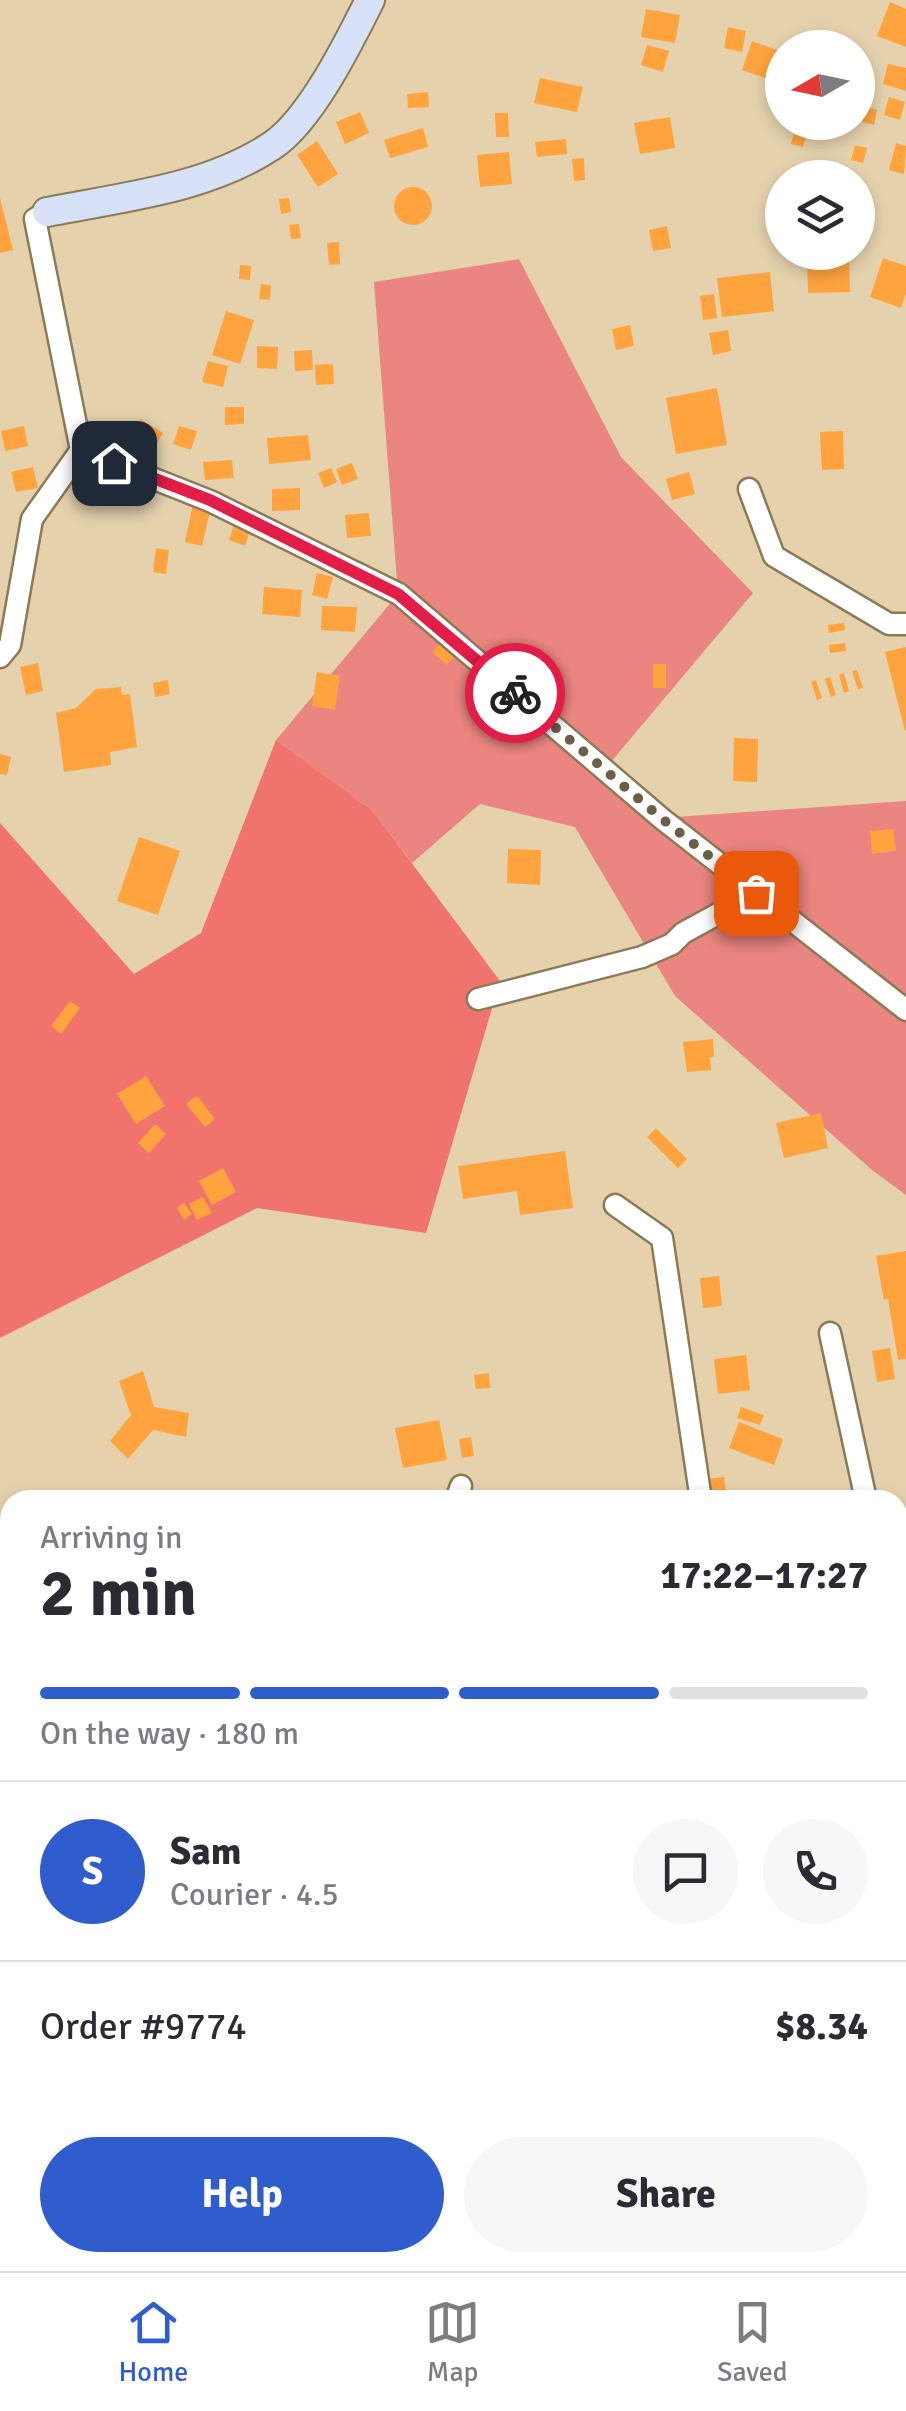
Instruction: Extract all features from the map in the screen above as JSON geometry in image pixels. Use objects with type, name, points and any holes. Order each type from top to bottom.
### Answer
[{"type":"street","points":[[0,657],[10,646],[32,519],[82,450],[35,220],[47,212],[221,173],[276,144],[312,102],[370,0]]},
{"type":"street","points":[[82,450],[210,500],[398,594],[661,818],[906,1010]]},
{"type":"street","points":[[749,489],[774,556],[890,624],[906,624]]},
{"type":"street","points":[[478,999],[642,957],[672,944],[684,933],[756,893]]},
{"type":"street","points":[[615,1205],[662,1238],[700,1490]]},
{"type":"street","points":[[830,1333],[864,1490]]},
{"type":"shaded area","points":[[519,259],[621,457],[753,593],[605,769],[661,818],[906,801],[906,1195],[872,1170],[675,996],[575,827],[480,804],[412,863],[372,810],[276,740],[398,594],[374,282]]},
{"type":"shaded area","points":[[276,740],[372,810],[500,981],[426,1233],[257,1208],[0,1338],[0,823],[134,974],[201,933]]},
{"type":"building","points":[[890,2],[906,9],[906,47],[877,36]]},
{"type":"building","points":[[646,9],[680,15],[675,43],[641,37]]},
{"type":"building","points":[[728,27],[746,31],[742,52],[724,48]]},
{"type":"building","points":[[752,41],[765,46],[765,78],[742,70]]},
{"type":"building","points":[[647,45],[669,51],[663,72],[641,65]]},
{"type":"building","points":[[888,64],[906,68],[906,91],[883,84]]},
{"type":"building","points":[[540,78],[583,87],[577,112],[534,103]]},
{"type":"building","points":[[428,92],[429,107],[408,108],[407,94]]},
{"type":"building","points":[[889,97],[905,102],[900,120],[884,115]]},
{"type":"building","points":[[360,112],[369,133],[345,144],[336,122]]},
{"type":"building","points":[[495,113],[508,113],[509,137],[496,137]]},
{"type":"building","points":[[670,117],[675,148],[640,154],[634,123]]},
{"type":"building","points":[[423,128],[428,147],[390,158],[384,140]]},
{"type":"building","points":[[566,139],[567,154],[537,157],[535,142]]},
{"type":"building","points":[[792,140],[805,140],[803,147],[791,144]]},
{"type":"building","points":[[317,141],[338,174],[318,187],[297,155]]},
{"type":"building","points":[[896,143],[906,146],[904,174],[889,170]]},
{"type":"building","points":[[855,145],[867,148],[864,160],[851,160]]},
{"type":"building","points":[[509,152],[512,184],[480,187],[477,155]]},
{"type":"building","points":[[584,158],[585,180],[574,181],[572,159]]},
{"type":"building","points":[[413,187],[426,193],[432,206],[426,219],[413,225],[400,219],[394,206],[400,193]]},
{"type":"building","points":[[0,198],[13,250],[0,253]]},
{"type":"building","points":[[289,198],[291,212],[281,214],[279,199]]},
{"type":"building","points":[[299,224],[301,238],[291,239],[289,225]]},
{"type":"building","points":[[667,226],[671,248],[653,251],[649,230]]},
{"type":"building","points":[[339,242],[340,264],[329,265],[327,243]]},
{"type":"building","points":[[883,258],[906,266],[906,293],[901,308],[870,297]]},
{"type":"building","points":[[240,265],[251,266],[250,280],[239,279]]},
{"type":"building","points":[[807,270],[849,270],[850,292],[808,293]]},
{"type":"building","points":[[770,272],[774,311],[722,317],[717,278]]},
{"type":"building","points":[[261,284],[271,285],[270,300],[259,299]]},
{"type":"building","points":[[714,294],[717,318],[703,320],[700,296]]},
{"type":"building","points":[[226,311],[254,320],[240,364],[212,355]]},
{"type":"building","points":[[630,325],[634,346],[616,350],[612,329]]},
{"type":"building","points":[[728,330],[731,351],[713,355],[709,333]]},
{"type":"building","points":[[257,346],[278,347],[277,369],[257,368]]},
{"type":"building","points":[[312,350],[313,370],[295,371],[294,351]]},
{"type":"building","points":[[208,361],[228,366],[223,387],[202,382]]},
{"type":"building","points":[[333,364],[334,384],[316,385],[315,365]]},
{"type":"building","points":[[717,388],[727,445],[676,454],[666,398]]},
{"type":"building","points":[[225,407],[244,407],[244,424],[225,425]]},
{"type":"building","points":[[140,419],[163,433],[150,455],[126,441]]},
{"type":"building","points":[[24,426],[28,446],[5,451],[1,431]]},
{"type":"building","points":[[179,426],[197,431],[191,450],[173,444]]},
{"type":"building","points":[[843,431],[844,469],[822,470],[820,432]]},
{"type":"building","points":[[308,435],[311,460],[269,464],[267,438]]},
{"type":"building","points":[[232,460],[234,478],[205,480],[203,462]]},
{"type":"building","points":[[352,463],[358,479],[342,485],[336,469]]},
{"type":"building","points":[[33,467],[38,488],[16,492],[11,472]]},
{"type":"building","points":[[331,468],[337,482],[324,488],[318,473]]},
{"type":"building","points":[[689,472],[695,494],[672,500],[666,479]]},
{"type":"building","points":[[300,488],[300,510],[272,511],[272,489]]},
{"type":"building","points":[[193,504],[211,507],[202,546],[185,542]]},
{"type":"building","points":[[369,513],[371,536],[347,538],[345,515]]},
{"type":"building","points":[[235,521],[251,527],[245,546],[229,540]]},
{"type":"building","points":[[156,548],[169,550],[166,574],[153,572]]},
{"type":"building","points":[[317,573],[333,577],[327,599],[312,595]]},
{"type":"building","points":[[264,587],[302,590],[300,617],[262,614]]},
{"type":"building","points":[[322,606],[357,607],[355,632],[321,630]]},
{"type":"building","points":[[844,623],[845,630],[829,633],[828,625]]},
{"type":"building","points":[[444,640],[458,653],[447,665],[432,652]]},
{"type":"building","points":[[845,643],[846,651],[830,653],[829,645]]},
{"type":"building","points":[[906,647],[906,730],[905,731],[885,652]]},
{"type":"building","points":[[38,663],[43,691],[26,695],[20,667]]},
{"type":"building","points":[[653,664],[666,664],[666,688],[653,688]]},
{"type":"building","points":[[857,670],[863,688],[858,689],[852,671]]},
{"type":"building","points":[[317,672],[340,676],[335,710],[312,706]]},
{"type":"building","points":[[844,673],[849,691],[844,693],[839,675]]},
{"type":"building","points":[[830,677],[836,695],[831,697],[825,679]]},
{"type":"building","points":[[168,680],[170,694],[155,697],[153,683]]},
{"type":"building","points":[[816,680],[822,698],[817,700],[811,682]]},
{"type":"building","points":[[121,687],[122,695],[130,694],[137,747],[110,752],[111,765],[64,772],[56,713],[76,708],[96,689]]},
{"type":"building","points":[[734,738],[758,739],[757,782],[733,781]]},
{"type":"building","points":[[0,754],[11,757],[7,775],[0,774]]},
{"type":"building","points":[[893,829],[896,851],[872,854],[870,831]]},
{"type":"building","points":[[139,837],[180,851],[158,915],[117,901]]},
{"type":"building","points":[[508,849],[541,850],[540,885],[507,883]]},
{"type":"building","points":[[70,1001],[80,1008],[61,1034],[51,1026]]},
{"type":"building","points":[[713,1039],[711,1070],[687,1072],[683,1042]]},
{"type":"building","points":[[146,1076],[165,1106],[136,1124],[117,1094]]},
{"type":"building","points":[[197,1096],[215,1119],[205,1127],[186,1104]]},
{"type":"building","points":[[821,1113],[828,1148],[784,1158],[776,1123]]},
{"type":"building","points":[[155,1124],[166,1134],[149,1153],[138,1143]]},
{"type":"building","points":[[656,1128],[687,1159],[678,1168],[647,1137]]},
{"type":"building","points":[[565,1151],[573,1208],[520,1215],[517,1191],[463,1199],[458,1166]]},
{"type":"building","points":[[223,1168],[236,1192],[212,1205],[199,1181]]},
{"type":"building","points":[[203,1197],[212,1213],[197,1220],[189,1204]]},
{"type":"building","points":[[184,1203],[192,1214],[184,1220],[177,1208]]},
{"type":"building","points":[[906,1251],[906,1359],[898,1360],[876,1256]]},
{"type":"building","points":[[719,1276],[722,1306],[703,1308],[700,1278]]},
{"type":"building","points":[[890,1348],[895,1379],[877,1382],[872,1351]]},
{"type":"building","points":[[746,1355],[750,1390],[718,1394],[714,1359]]},
{"type":"building","points":[[143,1371],[154,1407],[189,1413],[186,1437],[153,1430],[128,1459],[110,1441],[131,1415],[119,1381]]},
{"type":"building","points":[[489,1373],[490,1388],[476,1389],[474,1375]]},
{"type":"building","points":[[741,1407],[764,1415],[760,1425],[737,1418]]},
{"type":"building","points":[[439,1420],[447,1460],[403,1468],[395,1428]]},
{"type":"building","points":[[739,1422],[783,1439],[774,1465],[729,1448]]},
{"type":"building","points":[[471,1437],[474,1456],[462,1458],[459,1439]]},
{"type":"building","points":[[724,1477],[726,1490],[709,1490],[707,1479]]},
{"type":"way so far","points":[[515,693],[756,893]]},
{"type":"route","points":[[114,463],[210,500],[398,594],[515,693]]}]
